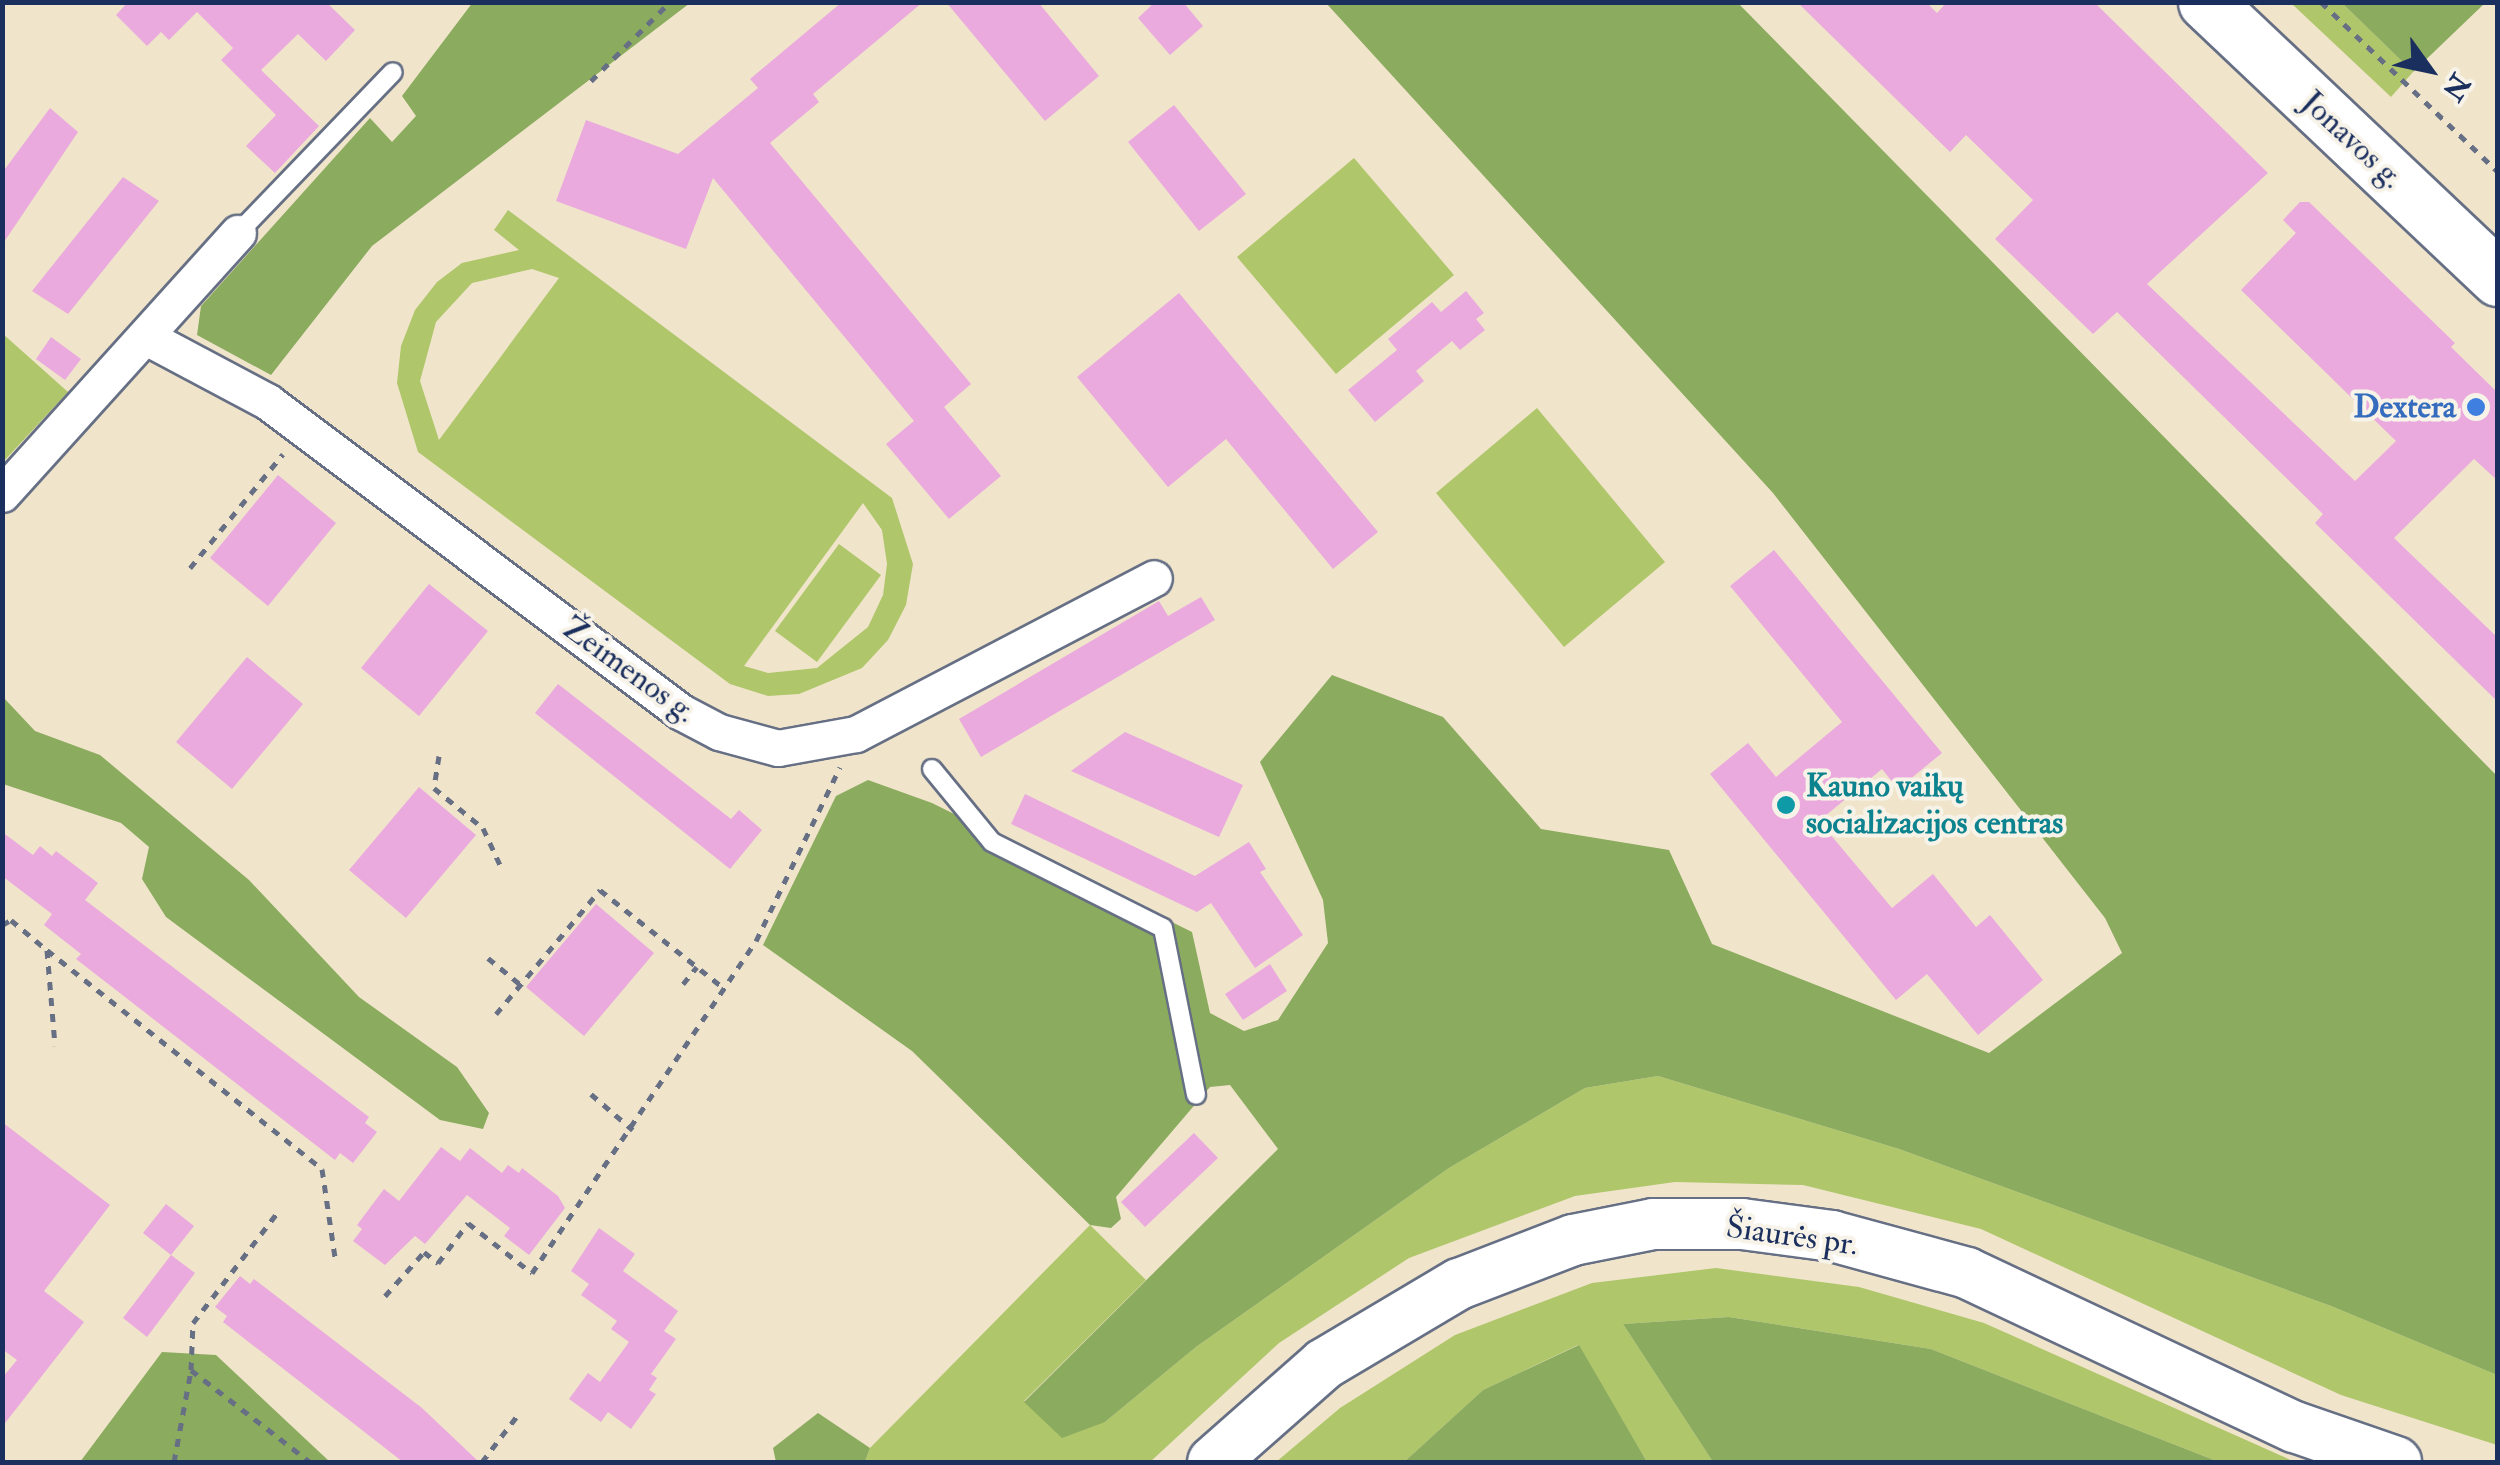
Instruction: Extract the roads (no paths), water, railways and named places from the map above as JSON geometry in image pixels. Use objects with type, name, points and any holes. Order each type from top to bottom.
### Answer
[{"type":"main road","name":"Jonavos g.","points":[[2206,2],[2498,278]]},
{"type":"main road","name":"Šiaurės pr.","points":[[1214,1462],[1324,1364],[1459,1284],[1573,1240],[1653,1224],[1706,1224],[1832,1236],[1967,1273],[2295,1426],[2396,1462]]},
{"type":"street","points":[[2,494],[238,232]]},
{"type":"street","name":"Žeimenos g.","points":[[146,337],[304,428],[681,712],[719,732],[778,748],[856,734],[1154,578]]},
{"type":"lane","points":[[238,232],[393,72]]},
{"type":"lane","points":[[932,769],[992,842],[1163,928],[1196,1095]]},
{"type":"place","name":"Dextera","points":[[2476,407]]},
{"type":"place","name":"Kauno vaikų socializacijos centras","points":[[1786,805]]}]
